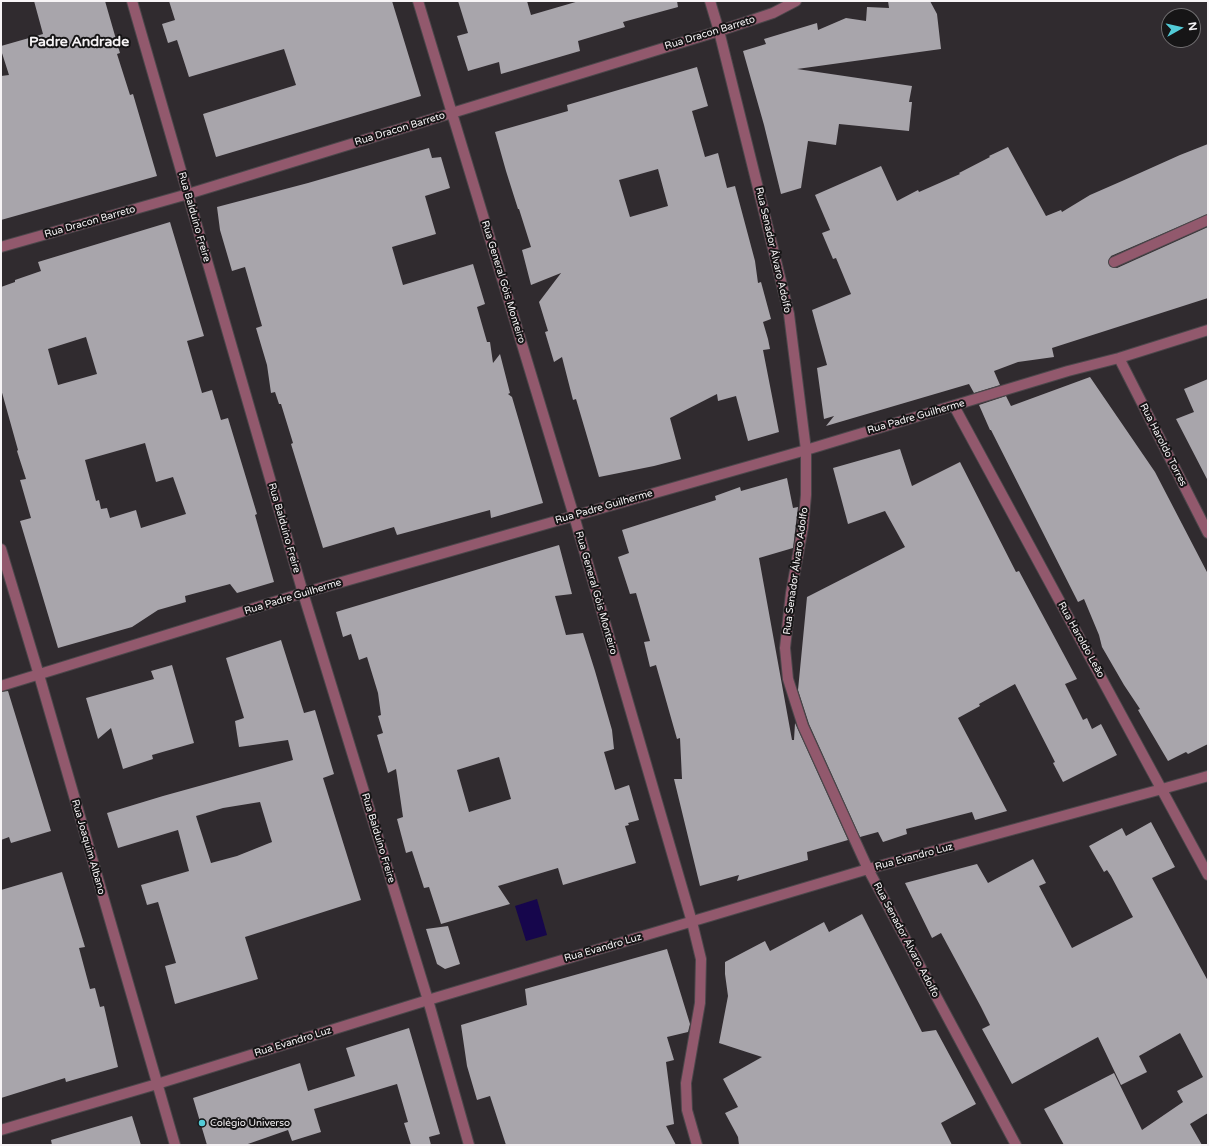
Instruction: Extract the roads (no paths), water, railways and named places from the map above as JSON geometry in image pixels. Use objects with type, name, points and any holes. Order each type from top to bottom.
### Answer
[{"type":"street","name":"Rua Balduíno Freire","points":[[132,1],[303,593],[428,1000],[470,1145]]},
{"type":"street","name":"Rua General Góis Monteiro","points":[[418,1],[574,516],[692,922],[701,959],[700,1003],[686,1082],[687,1110],[697,1145]]},
{"type":"street","name":"Rua Senador Álvaro Adolfo","points":[[710,1],[719,31],[788,314],[806,450],[806,495],[803,527],[791,593],[785,648],[788,679],[803,726],[868,869],[1016,1145]]},
{"type":"street","name":"Rua Dracon Barreto","points":[[1,247],[188,194],[719,31],[773,13],[796,1]]},
{"type":"street","points":[[1114,262],[1208,220]]},
{"type":"street","name":"Rua Padre Guilherme","points":[[1,686],[303,593],[806,450],[1119,358],[1208,330]]},
{"type":"street","name":"Rua Haroldo Torres","points":[[1119,358],[1208,533]]},
{"type":"street","name":"Rua Haroldo Leão","points":[[954,406],[1208,875]]},
{"type":"street","name":"Rua Joaquim Albano","points":[[1,549],[39,675],[174,1145]]},
{"type":"street","name":"Rua Evandro Luz","points":[[1,1130],[157,1084],[428,1000],[868,869],[1208,776]]},
{"type":"place","name":"Colégio Universo","points":[[202,1123]]},
{"type":"district","name":"Padre Andrade","points":[[79,42]]}]
